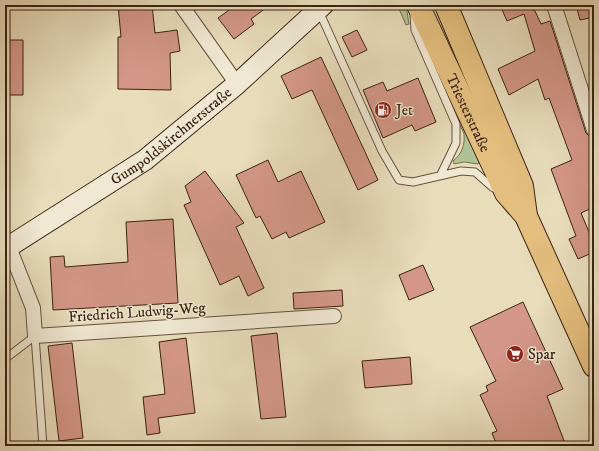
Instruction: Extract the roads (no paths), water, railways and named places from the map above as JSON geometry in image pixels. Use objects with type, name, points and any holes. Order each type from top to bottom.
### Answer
[{"type":"main road","name":"Triesterstraße","points":[[418,5],[506,193],[526,216],[594,366]]},
{"type":"main road","name":"Triesterstraße","points":[[446,5],[522,186],[526,216]]},
{"type":"street","points":[[181,5],[237,84]]},
{"type":"street","points":[[554,5],[594,130]]},
{"type":"street","name":"Gumpoldskirchnerstraße","points":[[6,245],[145,160],[237,84],[321,7]]},
{"type":"street","points":[[6,245],[33,308],[35,336]]},
{"type":"street","name":"Friedrich Ludwig-Weg","points":[[35,336],[334,316]]},
{"type":"lane","points":[[415,5],[413,10],[415,30],[456,124],[456,143],[441,174]]},
{"type":"lane","points":[[321,7],[382,151],[399,180],[413,182],[461,170],[475,172],[492,187],[506,193]]},
{"type":"lane","points":[[5,359],[35,336]]},
{"type":"lane","points":[[35,336],[43,446]]},
{"type":"place","name":"Jet","points":[[383,110]]},
{"type":"place","name":"Spar","points":[[515,354]]}]
